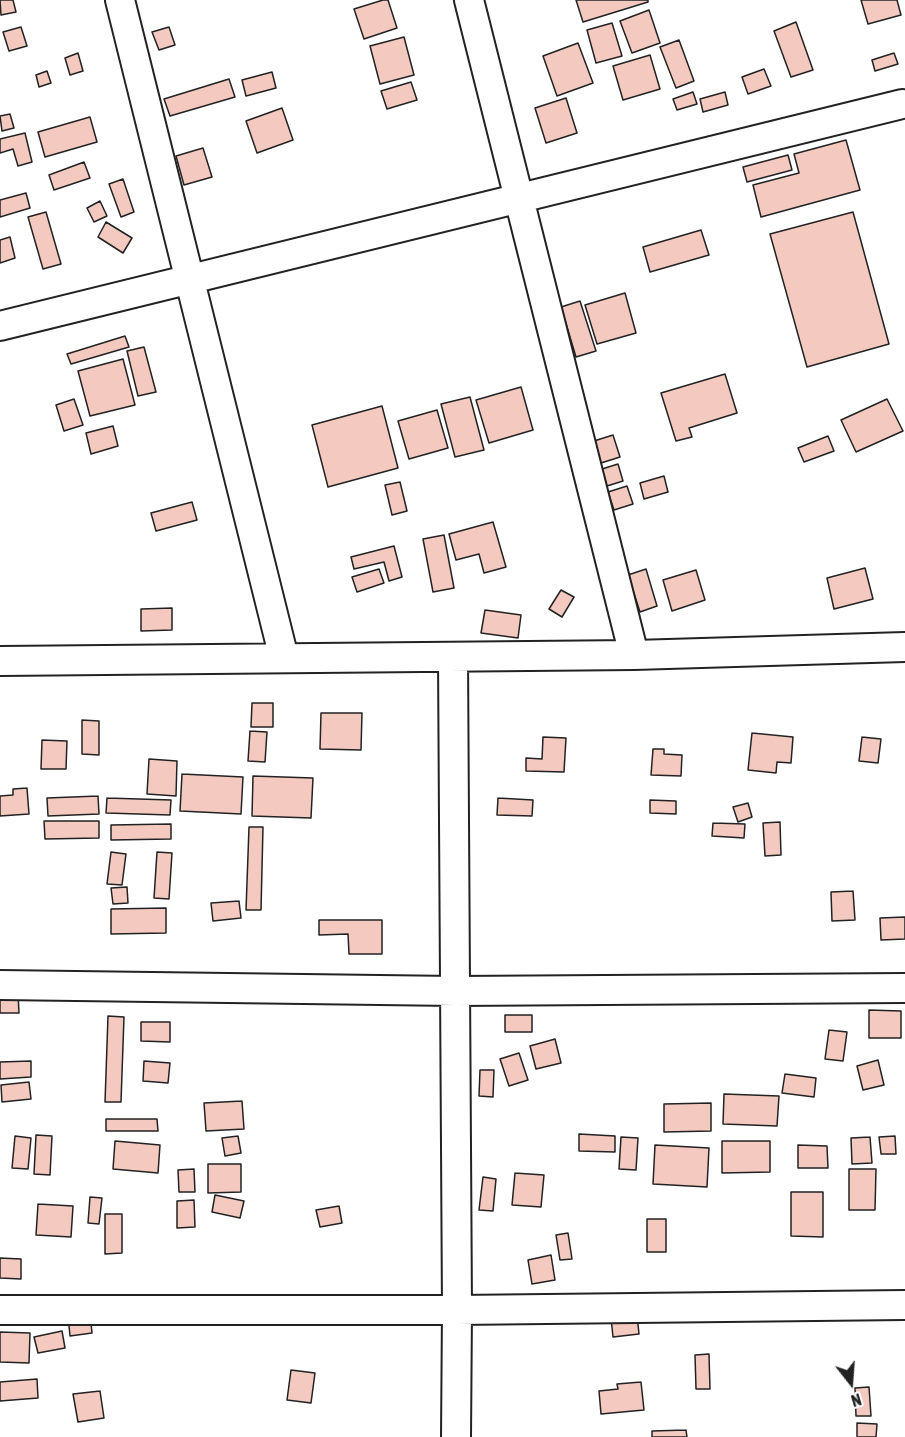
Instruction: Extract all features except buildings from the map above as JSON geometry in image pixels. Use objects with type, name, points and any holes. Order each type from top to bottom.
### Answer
[{"type":"street","points":[[120,0],[284,658]]},
{"type":"street","points":[[469,0],[634,655]]},
{"type":"street","points":[[0,326],[519,198],[904,108]]},
{"type":"street","points":[[0,661],[634,655],[905,647]]},
{"type":"street","points":[[453,657],[456,1437]]},
{"type":"street","points":[[0,984],[455,991],[905,988]]},
{"type":"street","points":[[0,1310],[457,1311],[905,1305]]}]
